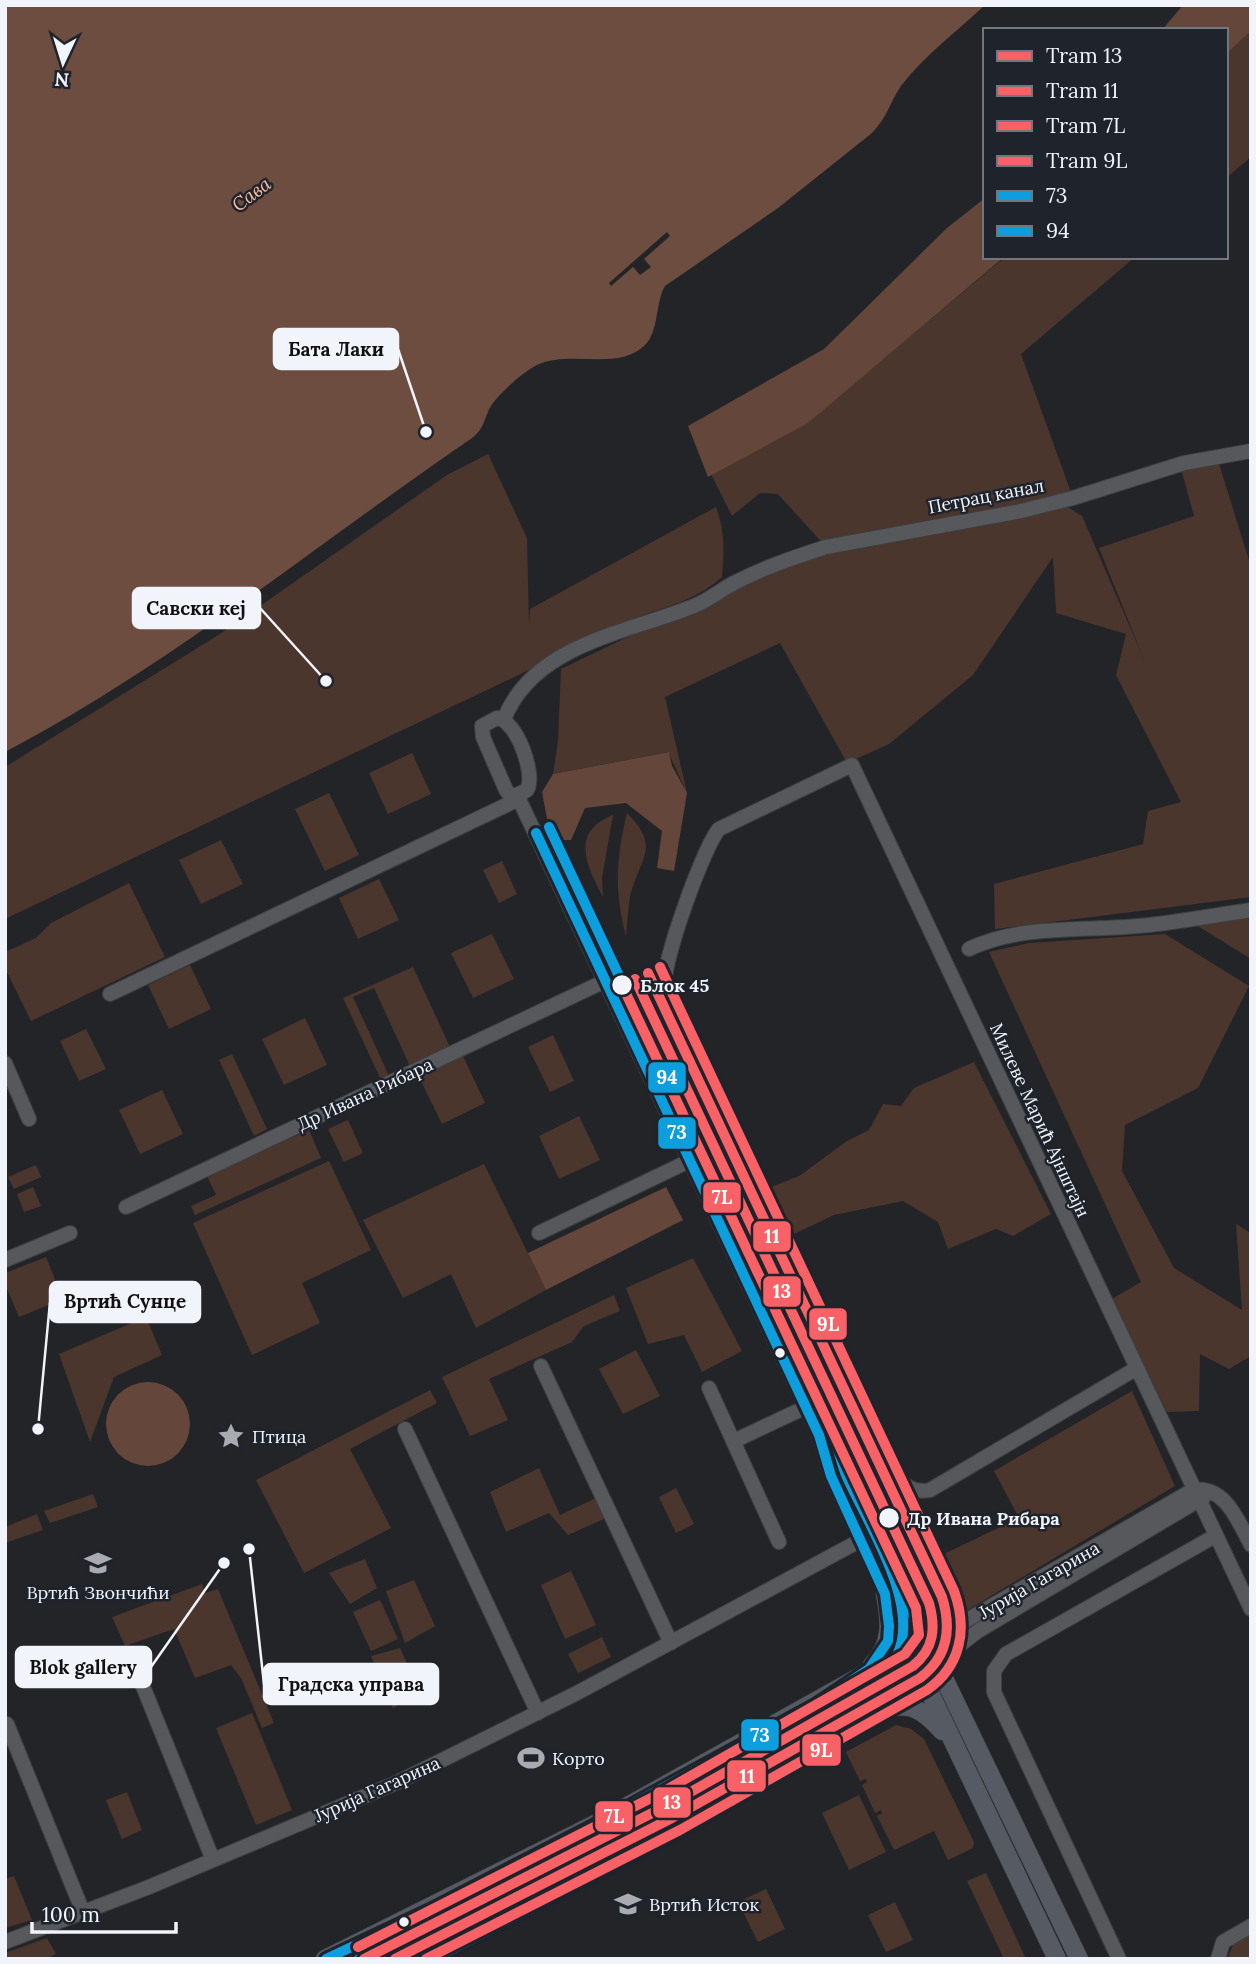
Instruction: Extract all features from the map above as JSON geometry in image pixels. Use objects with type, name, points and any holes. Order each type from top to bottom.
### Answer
[{"type":"main road","points":[[863,1675],[886,1646],[890,1621],[885,1594]]},
{"type":"main road","points":[[919,1647],[951,1740],[1057,1959]]},
{"type":"main road","name":"Јурија Гагарина","points":[[332,1957],[608,1817],[863,1675],[919,1647]]},
{"type":"main road","points":[[928,1669],[1079,1959]]},
{"type":"main road","name":"Јурија Гагарина","points":[[402,1959],[685,1814],[928,1669]]},
{"type":"main road","points":[[854,1715],[895,1706],[911,1707],[925,1713],[951,1740]]},
{"type":"street","name":"Петрац канал","points":[[504,719],[513,697],[522,685],[561,657],[636,624],[696,605],[731,584],[825,547],[1021,510],[1073,498],[1184,463],[1251,451]]},
{"type":"street","points":[[110,993],[518,797],[527,790],[531,779],[516,732],[504,719],[486,722],[482,726],[482,737],[506,790],[510,795],[518,797]]},
{"type":"street","name":"Милеве Марић Ајнштајн","points":[[737,1138],[665,985],[666,967],[715,834],[727,824],[852,765],[1195,1496],[1251,1609]]},
{"type":"street","points":[[518,797],[820,1436],[844,1469],[874,1533],[919,1647]]},
{"type":"street","points":[[969,949],[986,941],[1010,936],[1149,925],[1251,910]]},
{"type":"street","name":"Др Ивана Рибара","points":[[126,1207],[605,981]]},
{"type":"street","points":[[5,1063],[29,1119]]},
{"type":"street","points":[[539,1233],[737,1138],[894,1470],[909,1488],[916,1491],[930,1490],[1137,1368]]},
{"type":"street","points":[[5,1259],[71,1233]]},
{"type":"street","points":[[541,1366],[671,1643]]},
{"type":"street","points":[[709,1388],[779,1542]]},
{"type":"street","points":[[734,1441],[806,1407]]},
{"type":"street","points":[[405,1429],[538,1713]]},
{"type":"street","points":[[820,1436],[831,1476],[885,1594],[919,1647]]},
{"type":"street","points":[[1195,1496],[1208,1490],[1222,1498],[1251,1545]]},
{"type":"street","name":"Јурија Гагарина","points":[[919,1647],[1195,1496]]},
{"type":"street","name":"Јурија Гагарина","points":[[928,1669],[978,1631],[1195,1496]]},
{"type":"street","name":"Јурија Гагарина","points":[[5,1942],[213,1860],[396,1783],[538,1713],[874,1533]]},
{"type":"street","points":[[1119,1959],[994,1692],[994,1671],[1006,1654],[1215,1536]]},
{"type":"street","points":[[134,1664],[213,1860]]},
{"type":"street","points":[[6,1724],[83,1912]]},
{"type":"street","points":[[1218,1959],[1223,1942],[1251,1926]]},
{"type":"shaded area","points":[[1183,5],[1251,5],[1251,31],[1228,52],[1228,28],[1164,28]]},
{"type":"shaded area","points":[[1251,31],[1251,157],[1228,176],[1228,52]]},
{"type":"shaded area","points":[[983,200],[983,259],[1002,259],[808,423],[708,477],[688,426],[824,349],[947,228]]},
{"type":"shaded area","points":[[1003,259],[1133,259],[1021,354],[1073,498],[826,547],[778,494],[760,493],[732,516],[709,470],[808,422]]},
{"type":"shaded area","points":[[488,454],[527,538],[529,626],[530,609],[716,507],[723,542],[722,577],[692,597],[594,635],[529,670],[5,919],[5,767],[220,634],[447,475]]},
{"type":"shaded area","points":[[1217,457],[1251,567],[1251,897],[995,929],[994,884],[1143,844],[1148,811],[1181,802],[1116,675],[1126,634],[1056,613],[1053,557],[973,675],[889,744],[847,763],[780,643],[665,697],[687,793],[668,752],[553,774],[558,741],[561,669],[797,556],[1066,506],[1082,516],[1145,662],[1099,548],[1194,516],[1180,465]]},
{"type":"shaded area","points":[[669,752],[672,766],[687,793],[674,871],[657,868],[662,831],[626,803],[585,808],[571,840],[551,840],[542,792],[553,774]]},
{"type":"shaded area","points":[[412,753],[431,794],[388,814],[369,773]]},
{"type":"shaded area","points":[[329,793],[359,855],[325,871],[295,809]]},
{"type":"shaded area","points":[[627,813],[644,835],[646,845],[630,897],[626,936],[618,875]]},
{"type":"shaded area","points":[[613,815],[602,878],[603,897],[587,861],[586,840],[591,830]]},
{"type":"shaded area","points":[[221,840],[243,884],[201,904],[179,860]]},
{"type":"shaded area","points":[[502,861],[517,894],[499,903],[483,870]]},
{"type":"shaded area","points":[[379,879],[399,920],[358,939],[339,898]]},
{"type":"shaded area","points":[[129,883],[165,957],[31,1021],[5,968],[5,952],[36,938],[51,923]]},
{"type":"shaded area","points":[[1251,914],[1251,959],[1196,925]]},
{"type":"shaded area","points":[[492,934],[514,979],[473,998],[451,953]]},
{"type":"shaded area","points":[[1165,934],[1249,986],[1198,1088],[1125,1125],[1122,1171],[1174,1268],[1242,1310],[1236,1224],[1249,1232],[1251,1239],[1251,1356],[1229,1369],[1200,1354],[1199,1411],[1167,1412],[1112,1299],[1141,1282],[989,952],[1029,943]]},
{"type":"shaded area","points":[[190,965],[211,1009],[169,1029],[148,985]]},
{"type":"shaded area","points":[[413,967],[450,1047],[410,1066],[374,988],[353,997],[389,1076],[381,1080],[343,998]]},
{"type":"shaded area","points":[[305,1018],[327,1065],[284,1085],[262,1039]]},
{"type":"shaded area","points":[[644,1019],[701,1138],[691,1141],[636,1023]]},
{"type":"shaded area","points":[[86,1029],[106,1069],[79,1081],[60,1041]]},
{"type":"shaded area","points":[[553,1035],[574,1081],[550,1092],[528,1047]]},
{"type":"shaded area","points":[[232,1054],[267,1129],[254,1136],[219,1060]]},
{"type":"shaded area","points":[[463,1056],[485,1103],[442,1124],[419,1077]]},
{"type":"shaded area","points":[[974,1062],[1051,1214],[1013,1236],[996,1229],[948,1249],[938,1222],[903,1201],[834,1215],[794,1234],[771,1187],[799,1176],[847,1141],[869,1130],[883,1104],[901,1106],[914,1088]]},
{"type":"shaded area","points":[[162,1090],[183,1134],[140,1154],[119,1110]]},
{"type":"shaded area","points":[[579,1116],[600,1160],[559,1179],[539,1136]]},
{"type":"shaded area","points":[[348,1120],[363,1153],[344,1162],[328,1129]]},
{"type":"shaded area","points":[[309,1130],[321,1158],[195,1215],[191,1206],[216,1195],[207,1176]]},
{"type":"shaded area","points":[[329,1161],[371,1250],[302,1283],[320,1323],[252,1355],[193,1223]]},
{"type":"shaded area","points":[[484,1164],[546,1290],[476,1328],[451,1274],[403,1298],[363,1220]]},
{"type":"shaded area","points":[[36,1165],[41,1177],[14,1189],[8,1177]]},
{"type":"shaded area","points":[[726,1180],[804,1345],[789,1350],[713,1186]]},
{"type":"shaded area","points":[[33,1187],[41,1206],[24,1212],[17,1194]]},
{"type":"shaded area","points":[[666,1187],[683,1220],[546,1290],[528,1253]]},
{"type":"shaded area","points":[[46,1257],[63,1299],[19,1317],[5,1284],[5,1273]]},
{"type":"shaded area","points":[[693,1258],[742,1351],[702,1372],[684,1335],[648,1344],[626,1288]]},
{"type":"shaded area","points":[[614,1295],[620,1311],[584,1326],[572,1342],[489,1379],[508,1420],[470,1436],[442,1377]]},
{"type":"shaded area","points":[[146,1317],[162,1355],[114,1377],[90,1442],[59,1354]]},
{"type":"shaded area","points":[[636,1350],[660,1396],[623,1414],[599,1369]]},
{"type":"shaded area","points":[[808,1353],[879,1510],[867,1512],[794,1359]]},
{"type":"shaded area","points":[[148,1382],[164,1385],[183,1401],[190,1424],[187,1440],[171,1459],[148,1466],[132,1463],[113,1447],[106,1424],[109,1408],[125,1389]]},
{"type":"shaded area","points":[[430,1390],[437,1403],[350,1449],[391,1528],[304,1573],[256,1480]]},
{"type":"shaded area","points":[[1132,1391],[1175,1486],[954,1618],[946,1616],[923,1564],[1019,1518],[994,1471]]},
{"type":"shaded area","points":[[539,1468],[560,1515],[596,1498],[604,1519],[568,1535],[549,1513],[506,1532],[490,1492]]},
{"type":"shaded area","points":[[676,1488],[694,1524],[676,1533],[659,1497]]},
{"type":"shaded area","points":[[93,1494],[98,1507],[50,1523],[44,1511]]},
{"type":"shaded area","points":[[37,1514],[43,1530],[5,1543],[5,1527]]},
{"type":"shaded area","points":[[365,1559],[377,1588],[350,1604],[329,1573]]},
{"type":"shaded area","points":[[571,1571],[596,1625],[565,1639],[541,1585]]},
{"type":"shaded area","points":[[414,1580],[435,1626],[405,1643],[386,1591]]},
{"type":"shaded area","points":[[202,1584],[205,1593],[218,1589],[274,1723],[262,1728],[241,1678],[231,1665],[195,1678],[174,1629],[125,1646],[112,1617]]},
{"type":"shaded area","points":[[380,1600],[398,1639],[371,1651],[353,1612]]},
{"type":"shaded area","points":[[602,1637],[611,1657],[578,1673],[568,1654]]},
{"type":"shaded area","points":[[400,1648],[420,1691],[393,1708],[371,1656]]},
{"type":"shaded area","points":[[252,1713],[292,1810],[256,1825],[216,1728]]},
{"type":"shaded area","points":[[896,1725],[911,1729],[924,1739],[974,1842],[973,1848],[948,1860],[934,1831],[894,1850],[877,1816],[882,1813],[881,1810],[875,1813],[862,1785],[867,1782],[866,1779],[860,1781],[846,1752]]},
{"type":"shaded area","points":[[127,1792],[142,1830],[122,1839],[106,1800]]},
{"type":"shaded area","points":[[859,1795],[886,1852],[849,1870],[822,1813]]},
{"type":"shaded area","points":[[986,1873],[1026,1959],[1004,1959],[967,1881]]},
{"type":"shaded area","points":[[14,1876],[32,1920],[5,1928],[5,1879]]},
{"type":"shaded area","points":[[766,1889],[785,1929],[758,1942],[738,1902]]},
{"type":"shaded area","points":[[895,1902],[913,1940],[886,1952],[868,1915]]},
{"type":"shaded area","points":[[1251,1934],[1251,1959],[1227,1959],[1234,1943]]},
{"type":"shaded area","points":[[47,1938],[56,1954],[46,1959],[5,1959],[5,1953]]},
{"type":"water","name":"Сава","points":[[5,5],[985,5],[910,75],[872,133],[778,208],[665,286],[653,332],[645,345],[634,353],[621,357],[564,359],[532,368],[497,398],[480,430],[472,438],[185,642],[66,718],[5,752]]},
{"type":"pier","points":[[667,232],[670,236],[644,259],[651,267],[640,275],[633,267],[611,286],[609,283]]},
{"type":"tram line","name":"9L","points":[[426,1959],[680,1830],[927,1690],[948,1670],[958,1646],[960,1619],[954,1591],[660,967]]},
{"type":"tram line","name":"11","points":[[395,1959],[672,1818],[920,1678],[937,1661],[945,1642],[947,1620],[942,1597],[648,973]]},
{"type":"tram line","name":"13","points":[[364,1959],[666,1806],[913,1666],[932,1638],[929,1603],[635,979]]},
{"type":"tram line","name":"7L","points":[[358,1947],[659,1794],[905,1654],[919,1635],[916,1608],[622,985]]},
{"type":"transit line","name":"94","points":[[359,1959],[543,1868],[843,1705],[887,1670],[897,1655],[903,1635],[897,1588],[878,1539],[846,1475],[832,1429],[549,827]]},
{"type":"transit line","name":"73","points":[[326,1959],[432,1909],[589,1828],[817,1704],[869,1669],[888,1641],[885,1594],[831,1476],[819,1435],[536,833]]},
{"type":"transit line","name":"94","points":[[433,1959],[692,1825],[944,1675],[948,1669],[948,1659],[907,1568]]},
{"type":"transit line","name":"73","points":[[402,1959],[685,1813],[935,1664],[894,1574]]},
{"type":"place","name":"Бата Лаки","points":[[426,432]]},
{"type":"place","name":"Савски кеј","points":[[326,681]]},
{"type":"place","name":"Блок 45","points":[[622,985]]},
{"type":"place","name":"Вртић Сунце","points":[[38,1429]]},
{"type":"place","name":"Птица","points":[[231,1436]]},
{"type":"place","name":"Др Ивана Рибара","points":[[889,1518]]},
{"type":"place","name":"Градска управа","points":[[249,1549]]},
{"type":"place","name":"Вртић Звончићи","points":[[98,1563]]},
{"type":"place","name":"Blok gallery","points":[[224,1563]]},
{"type":"place","name":"Корто","points":[[531,1758]]},
{"type":"place","name":"Вртић Исток","points":[[628,1904]]}]
